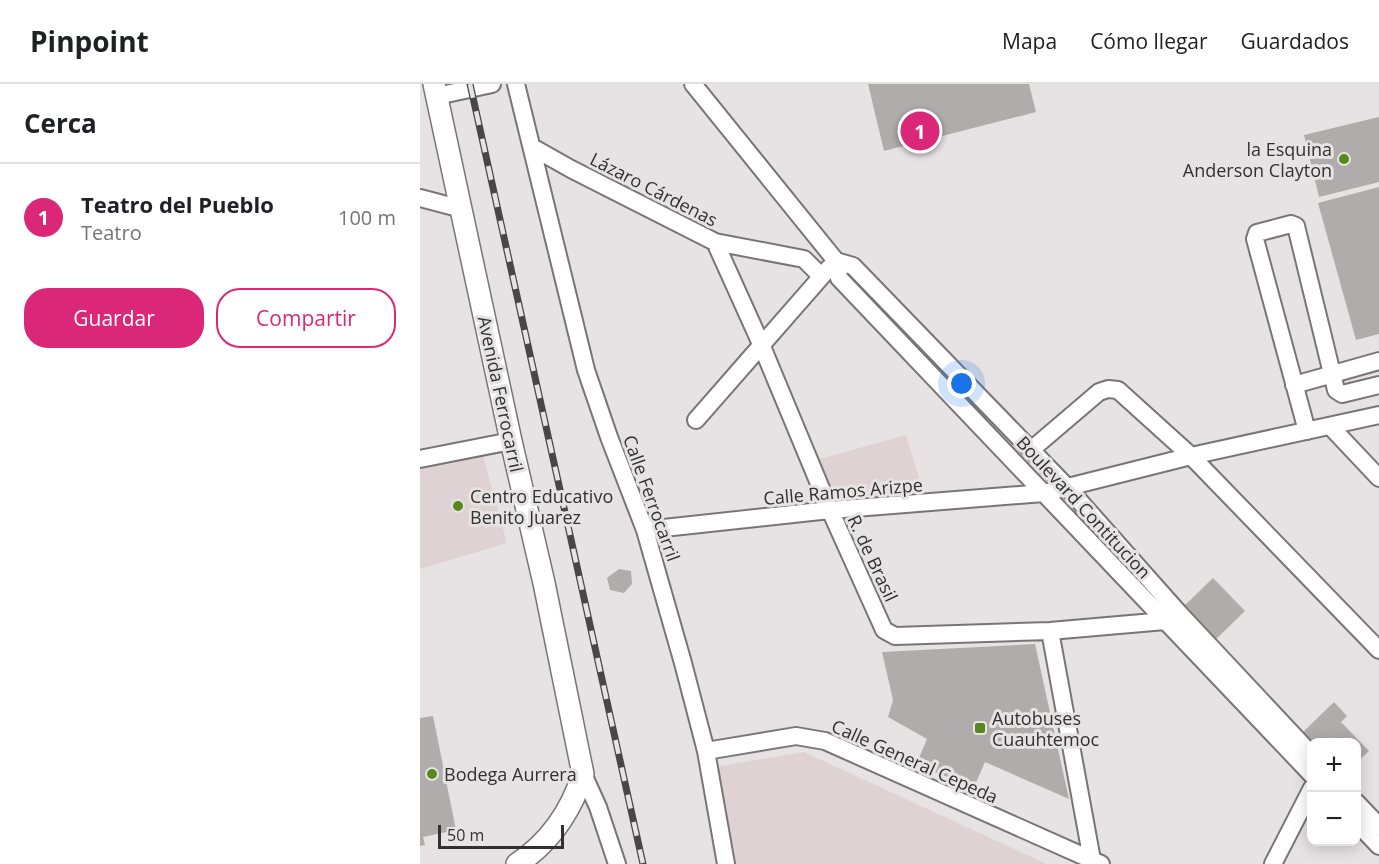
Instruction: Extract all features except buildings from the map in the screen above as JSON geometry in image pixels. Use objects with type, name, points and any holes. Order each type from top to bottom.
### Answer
[{"type":"main road","name":"Avenida Ferrocarril","points":[[435,90],[544,583],[583,774]]},
{"type":"main road","points":[[517,864],[549,838],[577,794],[583,774]]},
{"type":"street","points":[[435,90],[492,84]]},
{"type":"street","points":[[516,84],[532,147]]},
{"type":"street","name":"Boulevard Contitucion","points":[[693,84],[836,261],[840,278],[1307,771]]},
{"type":"street","name":"Lázaro Cárdenas","points":[[532,147],[716,242],[804,259],[821,276]]},
{"type":"street","name":"Calle Ferrocarril","points":[[532,147],[586,370],[645,530],[706,751],[726,864]]},
{"type":"street","points":[[420,198],[462,209]]},
{"type":"street","points":[[1306,431],[1255,239],[1257,233],[1291,224],[1296,226],[1336,390],[1342,394],[1379,385]]},
{"type":"street","name":"R. de Brasil","points":[[716,242],[830,510],[884,630],[895,636],[1050,630],[1165,621]]},
{"type":"street","points":[[696,420],[836,261]]},
{"type":"street","name":"Boulevard Contitucion","points":[[836,261],[853,266],[1067,487],[1179,613],[1307,751]]},
{"type":"street","points":[[1294,385],[1379,361]]},
{"type":"street","points":[[1031,450],[1099,392],[1108,389],[1118,390],[1191,456],[1379,650]]},
{"type":"street","name":"Calle Ramos Arizpe","points":[[645,530],[830,510],[1044,493],[1191,456],[1379,415]]},
{"type":"street","points":[[1330,426],[1379,478]]},
{"type":"street","points":[[420,459],[511,441]]},
{"type":"street","points":[[1050,630],[1097,862]]},
{"type":"street","name":"Calle General Cepeda","points":[[706,751],[796,736],[825,741],[1097,862]]},
{"type":"street","name":"Avenida Ferrocarril","points":[[583,774],[598,807],[617,864]]},
{"type":"street","points":[[1274,864],[1309,792]]},
{"type":"street","points":[[1361,807],[1379,826]]},
{"type":"street","points":[[1361,827],[1379,846]]},
{"type":"shaded area","points":[[906,435],[923,491],[836,500],[817,460]]},
{"type":"shaded area","name":"Centro Educativo Benito Juarez","points":[[481,449],[507,543],[420,569],[420,470]]},
{"type":"shaded area","points":[[804,752],[1047,864],[728,864],[709,768]]},
{"type":"railway","points":[[470,84],[643,864]]},
{"type":"place","name":"Teatro del Pueblo","points":[[920,131]]},
{"type":"place","name":"la Esquina Anderson Clayton","points":[[1344,159]]},
{"type":"place","name":"Centro Educativo Benito Juarez","points":[[458,506]]},
{"type":"place","name":"Autobuses Cuauhtemoc","points":[[980,728]]},
{"type":"place","name":"Bodega Aurrera","points":[[432,774]]}]
